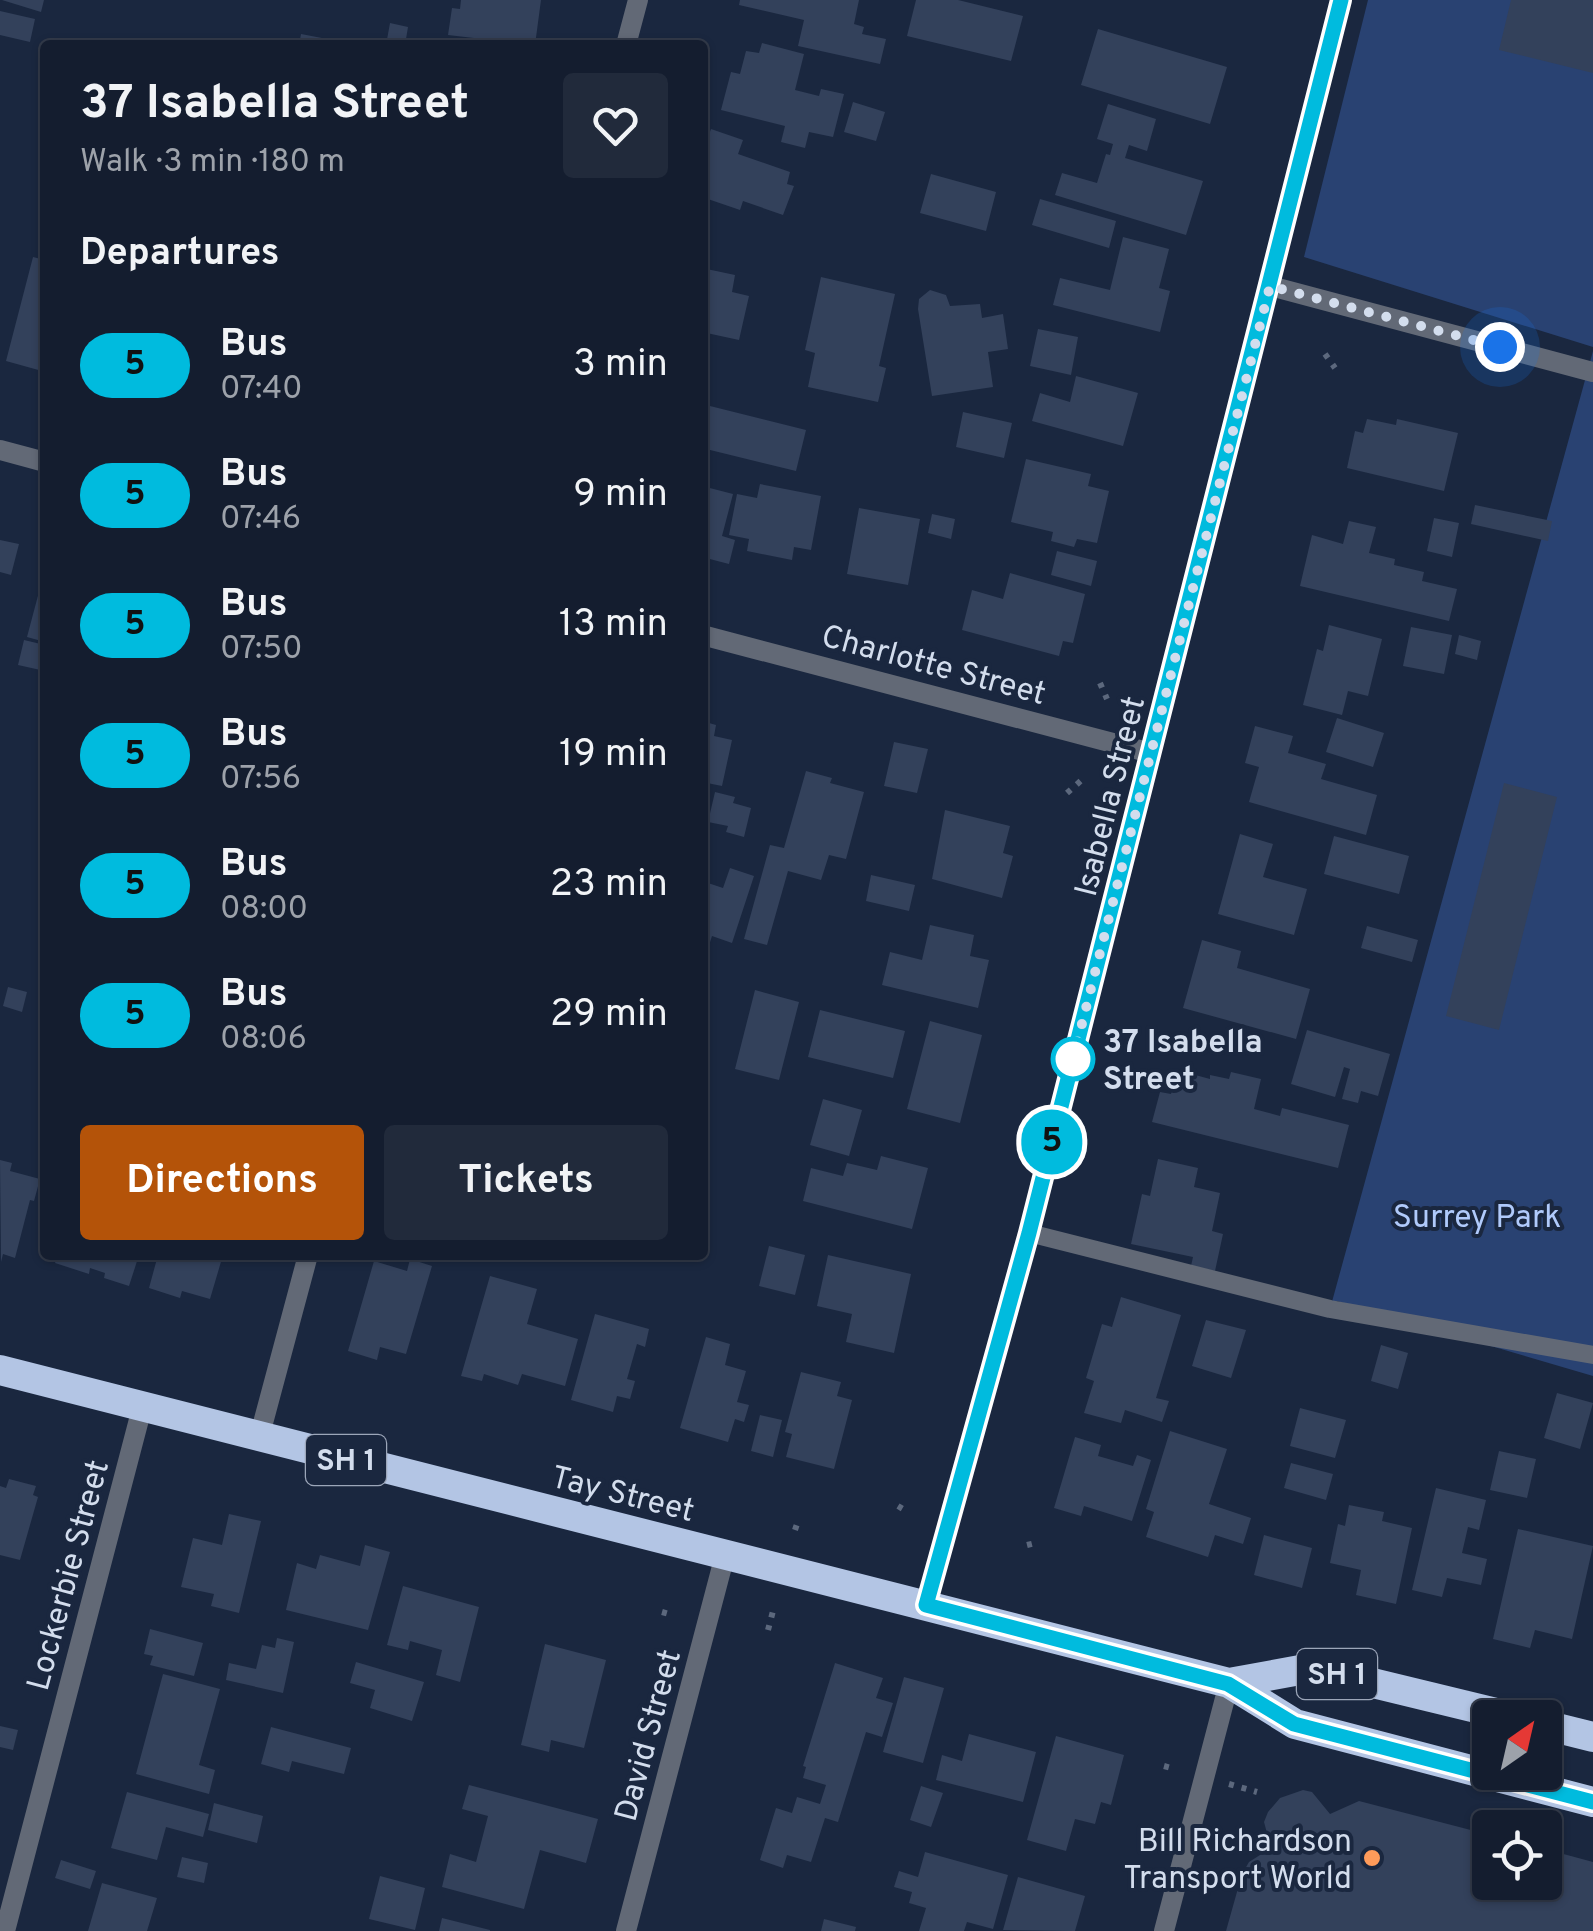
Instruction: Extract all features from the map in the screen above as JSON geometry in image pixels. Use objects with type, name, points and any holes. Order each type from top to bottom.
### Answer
[{"type":"highway","name":"Tay Street","points":[[0,1370],[1228,1684],[1294,1724],[1593,1802]]},
{"type":"highway","name":"Tay Street","points":[[1228,1684],[1310,1668],[1472,1707]]},
{"type":"highway","points":[[1562,1729],[1593,1737]]},
{"type":"street","points":[[627,40],[638,0]]},
{"type":"street","name":"Isabella Street","points":[[926,1605],[1029,1233],[1341,0]]},
{"type":"street","points":[[1270,286],[1593,372]]},
{"type":"street","points":[[0,450],[40,461]]},
{"type":"street","name":"Charlotte Street","points":[[708,637],[1151,752]]},
{"type":"street","points":[[260,1438],[307,1260]]},
{"type":"street","name":"Lockerbie Street","points":[[5,1931],[142,1408]]},
{"type":"street","name":"David Street","points":[[626,1931],[726,1554]]},
{"type":"street","points":[[1164,1931],[1228,1684]]},
{"type":"lane","points":[[1029,1233],[1330,1308],[1593,1354]]},
{"type":"path","points":[[1325,354],[1335,368]]},
{"type":"path","points":[[1100,683],[1107,700]]},
{"type":"path","points":[[1067,793],[1084,778]]},
{"type":"path","points":[[1027,1545],[1039,1542]]},
{"type":"path","points":[[768,1630],[773,1612]]},
{"type":"path","points":[[1164,1766],[1175,1769]]},
{"type":"path","points":[[1225,1783],[1257,1792]]},
{"type":"green space","points":[[1368,0],[1593,0],[1593,347],[1304,257]]},
{"type":"green space","name":"Surrey Park","points":[[1593,351],[1593,1376],[1337,1301],[1330,1309]]},
{"type":"building","points":[[2,0],[44,0],[41,12]]},
{"type":"building","points":[[461,0],[541,0],[536,40],[448,35],[452,8],[460,9]]},
{"type":"building","points":[[740,0],[859,0],[854,24],[864,27],[862,34],[886,39],[880,64],[798,46],[804,20],[739,5]]},
{"type":"building","points":[[916,0],[958,0],[1023,16],[1011,61],[907,36]]},
{"type":"building","points":[[1511,0],[1593,0],[1593,73],[1499,50]]},
{"type":"building","points":[[0,11],[35,19],[30,42],[0,35]]},
{"type":"building","points":[[390,23],[408,27],[406,40],[387,40]]},
{"type":"building","points":[[1098,29],[1227,67],[1210,124],[1081,85]]},
{"type":"building","points":[[301,34],[332,40],[300,40]]},
{"type":"building","points":[[762,43],[804,54],[795,90],[819,96],[821,89],[844,94],[833,137],[809,132],[805,148],[781,142],[785,126],[721,110],[731,72],[740,74],[746,51],[759,53]]},
{"type":"building","points":[[853,102],[885,112],[876,141],[844,132]]},
{"type":"building","points":[[1108,104],[1156,119],[1147,151],[1129,145],[1125,158],[1203,181],[1186,235],[1055,195],[1062,173],[1097,183],[1113,144],[1097,139]]},
{"type":"building","points":[[711,129],[743,140],[738,154],[790,172],[787,184],[794,186],[783,215],[743,201],[740,210],[708,199]]},
{"type":"building","points":[[931,174],[996,192],[986,231],[920,213]]},
{"type":"building","points":[[1040,199],[1116,221],[1109,248],[1032,225]]},
{"type":"building","points":[[1123,237],[1169,249],[1159,288],[1170,291],[1160,332],[1053,305],[1060,278],[1110,290]]},
{"type":"building","points":[[33,257],[40,259],[40,370],[6,361]]},
{"type":"building","points":[[708,269],[735,275],[732,292],[749,296],[739,340],[708,333]]},
{"type":"building","points":[[821,277],[895,294],[879,366],[886,368],[878,402],[808,387],[815,353],[805,350]]},
{"type":"building","points":[[930,290],[946,295],[950,306],[980,304],[982,318],[1003,314],[1008,349],[988,352],[993,387],[932,396],[918,309],[919,299]]},
{"type":"building","points":[[1038,329],[1078,337],[1071,375],[1030,366]]},
{"type":"building","points":[[1076,376],[1138,393],[1123,446],[1032,421],[1040,393],[1070,402]]},
{"type":"building","points":[[708,406],[806,430],[796,471],[708,449]]},
{"type":"building","points":[[963,412],[1012,423],[1004,458],[956,447]]},
{"type":"building","points":[[1367,419],[1396,425],[1397,419],[1458,433],[1444,491],[1347,468],[1355,431],[1363,433]]},
{"type":"building","points":[[1026,459],[1091,474],[1088,486],[1109,491],[1097,543],[1077,539],[1074,547],[1051,541],[1053,532],[1011,522]]},
{"type":"building","points":[[760,484],[821,496],[811,550],[794,547],[792,560],[747,551],[749,539],[729,535],[737,494],[757,498]]},
{"type":"building","points":[[708,488],[733,494],[722,536],[735,540],[729,564],[708,559]]},
{"type":"building","points":[[1475,505],[1552,521],[1548,541],[1471,524]]},
{"type":"building","points":[[859,508],[920,519],[908,585],[847,574]]},
{"type":"building","points":[[932,514],[955,519],[951,539],[928,533]]},
{"type":"building","points":[[1434,518],[1459,523],[1452,557],[1427,551]]},
{"type":"building","points":[[1349,521],[1376,527],[1369,553],[1395,559],[1394,565],[1424,572],[1422,581],[1457,589],[1449,621],[1300,586],[1312,535],[1343,544]]},
{"type":"building","points":[[0,540],[19,544],[11,575],[0,572]]},
{"type":"building","points":[[1057,551],[1097,561],[1091,586],[1051,575]]},
{"type":"building","points":[[1010,573],[1085,594],[1073,643],[1063,641],[1059,656],[962,630],[972,590],[1003,599]]},
{"type":"building","points":[[40,588],[40,641],[27,637]]},
{"type":"building","points":[[1329,625],[1382,639],[1368,696],[1348,691],[1342,715],[1303,705],[1317,649],[1323,651]]},
{"type":"building","points":[[1411,627],[1452,635],[1444,674],[1403,666]]},
{"type":"building","points":[[1459,635],[1481,641],[1477,660],[1455,654]]},
{"type":"building","points":[[24,640],[40,644],[40,670],[18,665]]},
{"type":"building","points":[[1337,718],[1384,733],[1373,767],[1326,752]]},
{"type":"building","points":[[708,723],[716,725],[714,736],[732,740],[722,786],[708,783]]},
{"type":"building","points":[[1255,726],[1293,736],[1288,753],[1326,764],[1321,779],[1377,795],[1366,835],[1249,802],[1259,767],[1245,763]]},
{"type":"building","points":[[894,742],[928,749],[917,793],[884,786]]},
{"type":"building","points":[[806,771],[832,778],[830,783],[864,792],[846,859],[829,855],[821,880],[788,871],[767,945],[744,939],[770,845],[784,848]]},
{"type":"building","points":[[1504,783],[1557,797],[1499,1030],[1446,1016]]},
{"type":"building","points":[[715,792],[735,797],[733,803],[751,808],[744,837],[726,832],[728,826],[708,822]]},
{"type":"building","points":[[945,810],[1010,826],[1003,853],[1013,856],[1002,898],[932,879]]},
{"type":"building","points":[[1240,834],[1273,844],[1263,877],[1307,889],[1294,935],[1218,914]]},
{"type":"building","points":[[1334,836],[1409,856],[1399,894],[1324,874]]},
{"type":"building","points":[[730,868],[754,876],[732,943],[712,936],[708,949],[708,883],[723,888]]},
{"type":"building","points":[[871,875],[915,885],[909,911],[866,901]]},
{"type":"building","points":[[930,925],[974,935],[970,956],[989,960],[978,1008],[882,985],[890,952],[922,960]]},
{"type":"building","points":[[1367,926],[1418,940],[1412,962],[1361,948]]},
{"type":"building","points":[[1202,940],[1241,951],[1237,968],[1310,989],[1296,1039],[1183,1008]]},
{"type":"building","points":[[8,987],[27,992],[22,1012],[3,1006]]},
{"type":"building","points":[[755,990],[799,1002],[779,1080],[735,1069]]},
{"type":"building","points":[[820,1010],[905,1031],[893,1078],[808,1057]]},
{"type":"building","points":[[930,1021],[982,1035],[960,1123],[907,1109]]},
{"type":"building","points":[[1307,1030],[1390,1054],[1378,1096],[1361,1091],[1358,1103],[1342,1099],[1350,1069],[1344,1067],[1335,1097],[1291,1084]]},
{"type":"building","points":[[1177,1070],[1210,1079],[1210,1075],[1229,1079],[1231,1072],[1261,1079],[1254,1109],[1280,1116],[1282,1108],[1349,1125],[1338,1168],[1152,1122],[1160,1092],[1171,1094]]},
{"type":"building","points":[[823,1099],[862,1110],[849,1156],[810,1145]]},
{"type":"building","points":[[881,1156],[928,1168],[912,1229],[803,1201],[811,1168],[843,1176],[847,1163],[877,1170]]},
{"type":"building","points":[[1158,1159],[1198,1168],[1194,1187],[1220,1193],[1212,1231],[1223,1234],[1215,1271],[1191,1266],[1193,1257],[1131,1244],[1142,1194],[1150,1196]]},
{"type":"building","points":[[0,1160],[12,1163],[10,1171],[40,1179],[34,1201],[30,1200],[15,1258],[3,1254],[1,1262]]},
{"type":"building","points":[[769,1246],[805,1255],[795,1295],[759,1286]]},
{"type":"building","points":[[828,1255],[911,1274],[894,1353],[846,1342],[852,1314],[817,1306]]},
{"type":"building","points":[[137,1260],[129,1286],[104,1278],[105,1273],[90,1268],[89,1274],[55,1263]]},
{"type":"building","points":[[157,1260],[222,1260],[210,1299],[182,1291],[180,1298],[149,1288]]},
{"type":"building","points":[[410,1260],[432,1266],[406,1354],[380,1347],[377,1360],[348,1351],[374,1261],[407,1271]]},
{"type":"building","points":[[490,1276],[537,1289],[527,1324],[578,1339],[565,1386],[522,1374],[518,1385],[484,1374],[482,1381],[461,1376]]},
{"type":"building","points":[[1121,1297],[1181,1315],[1156,1398],[1169,1401],[1162,1422],[1125,1410],[1121,1423],[1084,1413],[1094,1381],[1086,1378],[1102,1324],[1112,1327]]},
{"type":"building","points":[[595,1314],[649,1329],[645,1347],[637,1344],[627,1379],[635,1381],[630,1399],[617,1396],[613,1412],[571,1400]]},
{"type":"building","points":[[1206,1320],[1246,1330],[1231,1378],[1192,1366]]},
{"type":"building","points":[[706,1337],[730,1344],[725,1365],[746,1371],[737,1402],[749,1405],[744,1422],[735,1419],[728,1442],[680,1428]]},
{"type":"building","points":[[1381,1345],[1408,1353],[1398,1389],[1371,1381]]},
{"type":"building","points":[[801,1372],[841,1382],[837,1396],[852,1400],[834,1469],[786,1457],[792,1434],[785,1432]]},
{"type":"building","points":[[1557,1393],[1593,1403],[1580,1449],[1544,1438]]},
{"type":"building","points":[[1300,1408],[1346,1420],[1335,1458],[1290,1446]]},
{"type":"building","points":[[760,1415],[782,1420],[773,1457],[751,1451]]},
{"type":"building","points":[[1170,1431],[1227,1449],[1209,1504],[1251,1518],[1243,1544],[1215,1535],[1208,1557],[1146,1537],[1154,1512],[1146,1509]]},
{"type":"building","points":[[1075,1437],[1101,1445],[1098,1456],[1133,1466],[1137,1455],[1151,1460],[1132,1521],[1084,1506],[1081,1516],[1054,1508]]},
{"type":"building","points":[[1499,1451],[1536,1459],[1527,1498],[1490,1490]]},
{"type":"building","points":[[1291,1463],[1333,1474],[1326,1500],[1284,1488]]},
{"type":"building","points":[[9,1479],[36,1486],[33,1495],[38,1497],[20,1560],[0,1555],[0,1486],[6,1488]]},
{"type":"building","points":[[1436,1488],[1486,1500],[1479,1530],[1468,1527],[1462,1553],[1487,1559],[1481,1585],[1447,1578],[1442,1597],[1412,1590]]},
{"type":"building","points":[[1349,1505],[1384,1512],[1382,1521],[1412,1528],[1396,1604],[1356,1595],[1361,1570],[1330,1563],[1338,1524],[1345,1526]]},
{"type":"building","points":[[229,1514],[261,1521],[239,1613],[211,1606],[214,1594],[181,1587],[193,1538],[222,1545]]},
{"type":"building","points":[[1518,1529],[1593,1546],[1572,1639],[1535,1630],[1530,1648],[1493,1639]]},
{"type":"building","points":[[1264,1535],[1312,1548],[1302,1588],[1254,1575]]},
{"type":"building","points":[[365,1545],[390,1552],[368,1630],[286,1610],[297,1563],[316,1569],[320,1555],[360,1566]]},
{"type":"building","points":[[403,1586],[479,1607],[460,1682],[436,1675],[442,1650],[410,1641],[408,1650],[387,1645]]},
{"type":"building","points":[[150,1629],[203,1643],[194,1676],[150,1665],[153,1656],[144,1654]]},
{"type":"building","points":[[277,1638],[294,1642],[283,1693],[226,1680],[229,1663],[256,1669],[262,1645],[275,1648]]},
{"type":"building","points":[[545,1644],[606,1660],[584,1748],[551,1740],[549,1752],[521,1745]]},
{"type":"building","points":[[356,1662],[424,1682],[412,1721],[370,1708],[375,1690],[350,1683]]},
{"type":"building","points":[[835,1663],[883,1678],[876,1698],[893,1703],[882,1737],[866,1732],[838,1822],[825,1818],[811,1862],[787,1855],[783,1868],[760,1860],[776,1808],[792,1813],[797,1797],[820,1804],[826,1785],[803,1778],[803,1766]]},
{"type":"building","points":[[163,1674],[220,1689],[199,1765],[215,1770],[209,1794],[136,1774]]},
{"type":"building","points":[[904,1677],[944,1688],[923,1763],[883,1752]]},
{"type":"building","points":[[0,1726],[18,1730],[13,1750],[0,1747]]},
{"type":"building","points":[[271,1727],[351,1748],[344,1774],[292,1761],[289,1772],[261,1764]]},
{"type":"building","points":[[969,1734],[1036,1752],[1023,1802],[936,1780],[942,1755],[962,1761]]},
{"type":"building","points":[[1056,1736],[1124,1755],[1111,1805],[1101,1802],[1095,1824],[1075,1819],[1066,1851],[1027,1840]]},
{"type":"building","points":[[469,1785],[598,1819],[586,1863],[540,1850],[524,1909],[442,1887],[450,1854],[476,1862],[488,1816],[462,1809]]},
{"type":"building","points":[[921,1786],[943,1793],[931,1827],[910,1820]]},
{"type":"building","name":"Bill Richardson Transport World","points":[[1303,1790],[1312,1792],[1330,1814],[1359,1801],[1472,1830],[1472,1900],[1562,1900],[1562,1854],[1593,1862],[1593,1931],[1226,1931],[1242,1874],[1249,1862],[1271,1848],[1264,1822],[1280,1798]]},
{"type":"building","points":[[127,1792],[209,1814],[203,1837],[166,1827],[157,1860],[111,1848]]},
{"type":"building","points":[[214,1803],[263,1816],[257,1843],[208,1830]]},
{"type":"building","points":[[925,1852],[1008,1875],[993,1929],[967,1922],[964,1931],[919,1931],[926,1908],[909,1903],[912,1892],[894,1887],[899,1871],[918,1877]]},
{"type":"building","points":[[182,1857],[208,1863],[204,1883],[177,1877]]},
{"type":"building","points":[[61,1860],[96,1871],[90,1889],[55,1878]]},
{"type":"building","points":[[380,1876],[425,1888],[415,1930],[369,1919]]},
{"type":"building","points":[[1018,1877],[1085,1896],[1075,1931],[1003,1930]]},
{"type":"building","points":[[102,1883],[157,1898],[147,1931],[88,1931]]},
{"type":"building","points":[[442,1918],[490,1930],[490,1931],[439,1931]]},
{"type":"building","points":[[824,1919],[856,1927],[855,1931],[821,1931]]},
{"type":"bus line","name":"5","points":[[1341,0],[1029,1233],[926,1605],[1228,1684],[1294,1724],[1593,1802]]},
{"type":"place","name":"37 Isabella Street","points":[[1073,1059]]},
{"type":"place","name":"Bill Richardson Transport World","points":[[1372,1858]]},
{"type":"route","points":[[1073,1059],[1270,286],[1500,347]]}]
